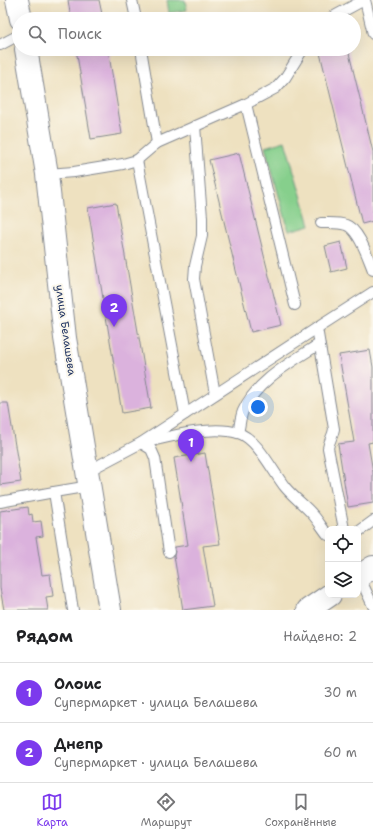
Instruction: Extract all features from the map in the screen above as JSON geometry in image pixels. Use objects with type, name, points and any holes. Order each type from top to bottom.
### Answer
[{"type":"main road","points":[[17,0],[20,12]]},
{"type":"main road","name":"улица Белашева","points":[[27,56],[47,174],[65,338],[110,610]]},
{"type":"main road","points":[[308,610],[326,598]]},
{"type":"lane","points":[[132,0],[135,12]]},
{"type":"lane","points":[[342,12],[364,0],[373,34]]},
{"type":"lane","points":[[0,45],[12,39]]},
{"type":"lane","points":[[142,56],[157,143]]},
{"type":"lane","points":[[47,174],[74,172],[123,164],[137,160],[157,143],[246,104],[276,88],[286,78],[299,56]]},
{"type":"lane","points":[[246,104],[295,305]]},
{"type":"lane","points":[[195,126],[202,236],[194,266],[194,279],[215,394]]},
{"type":"lane","points":[[137,160],[185,414]]},
{"type":"lane","points":[[321,223],[348,225],[357,233],[373,270]]},
{"type":"lane","points":[[0,502],[54,492],[89,479],[215,394],[373,292]]},
{"type":"lane","points":[[316,328],[334,429],[328,442],[328,448],[343,526]]},
{"type":"lane","points":[[238,433],[242,413],[251,396],[265,382],[320,344]]},
{"type":"lane","points":[[141,443],[186,433],[225,430],[245,436],[255,446],[284,486],[313,515],[325,532]]},
{"type":"lane","points":[[141,443],[151,449],[155,458],[169,552]]},
{"type":"lane","points":[[54,492],[73,610]]},
{"type":"lane","points":[[361,530],[373,521]]},
{"type":"lane","points":[[363,573],[373,606]]},
{"type":"green space","points":[[167,0],[185,0],[187,10],[169,12]]},
{"type":"green space","points":[[285,141],[310,225],[289,231],[265,147]]},
{"type":"building","points":[[68,0],[99,0],[102,12],[70,12]]},
{"type":"building","points":[[77,56],[109,56],[122,134],[91,139]]},
{"type":"building","points":[[321,56],[350,56],[373,152],[373,221],[362,224]]},
{"type":"building","points":[[239,153],[281,325],[251,332],[209,160]]},
{"type":"building","points":[[116,203],[151,408],[122,413],[88,208]]},
{"type":"building","points":[[341,242],[347,268],[331,272],[325,246]]},
{"type":"building","points":[[370,350],[373,367],[373,442],[368,443],[373,472],[373,503],[348,507],[338,444],[354,442],[339,355]]},
{"type":"building","points":[[0,403],[8,403],[21,482],[0,485]]},
{"type":"building","points":[[205,453],[220,544],[203,546],[213,606],[183,610],[174,556],[175,547],[188,545],[174,458]]},
{"type":"building","points":[[28,507],[29,515],[32,514],[33,522],[41,521],[43,536],[36,537],[42,575],[50,574],[53,596],[46,597],[48,610],[4,610],[0,588],[0,511]]},
{"type":"place","name":"Днепр","points":[[114,327]]},
{"type":"place","name":"Олоис","points":[[191,462]]}]
